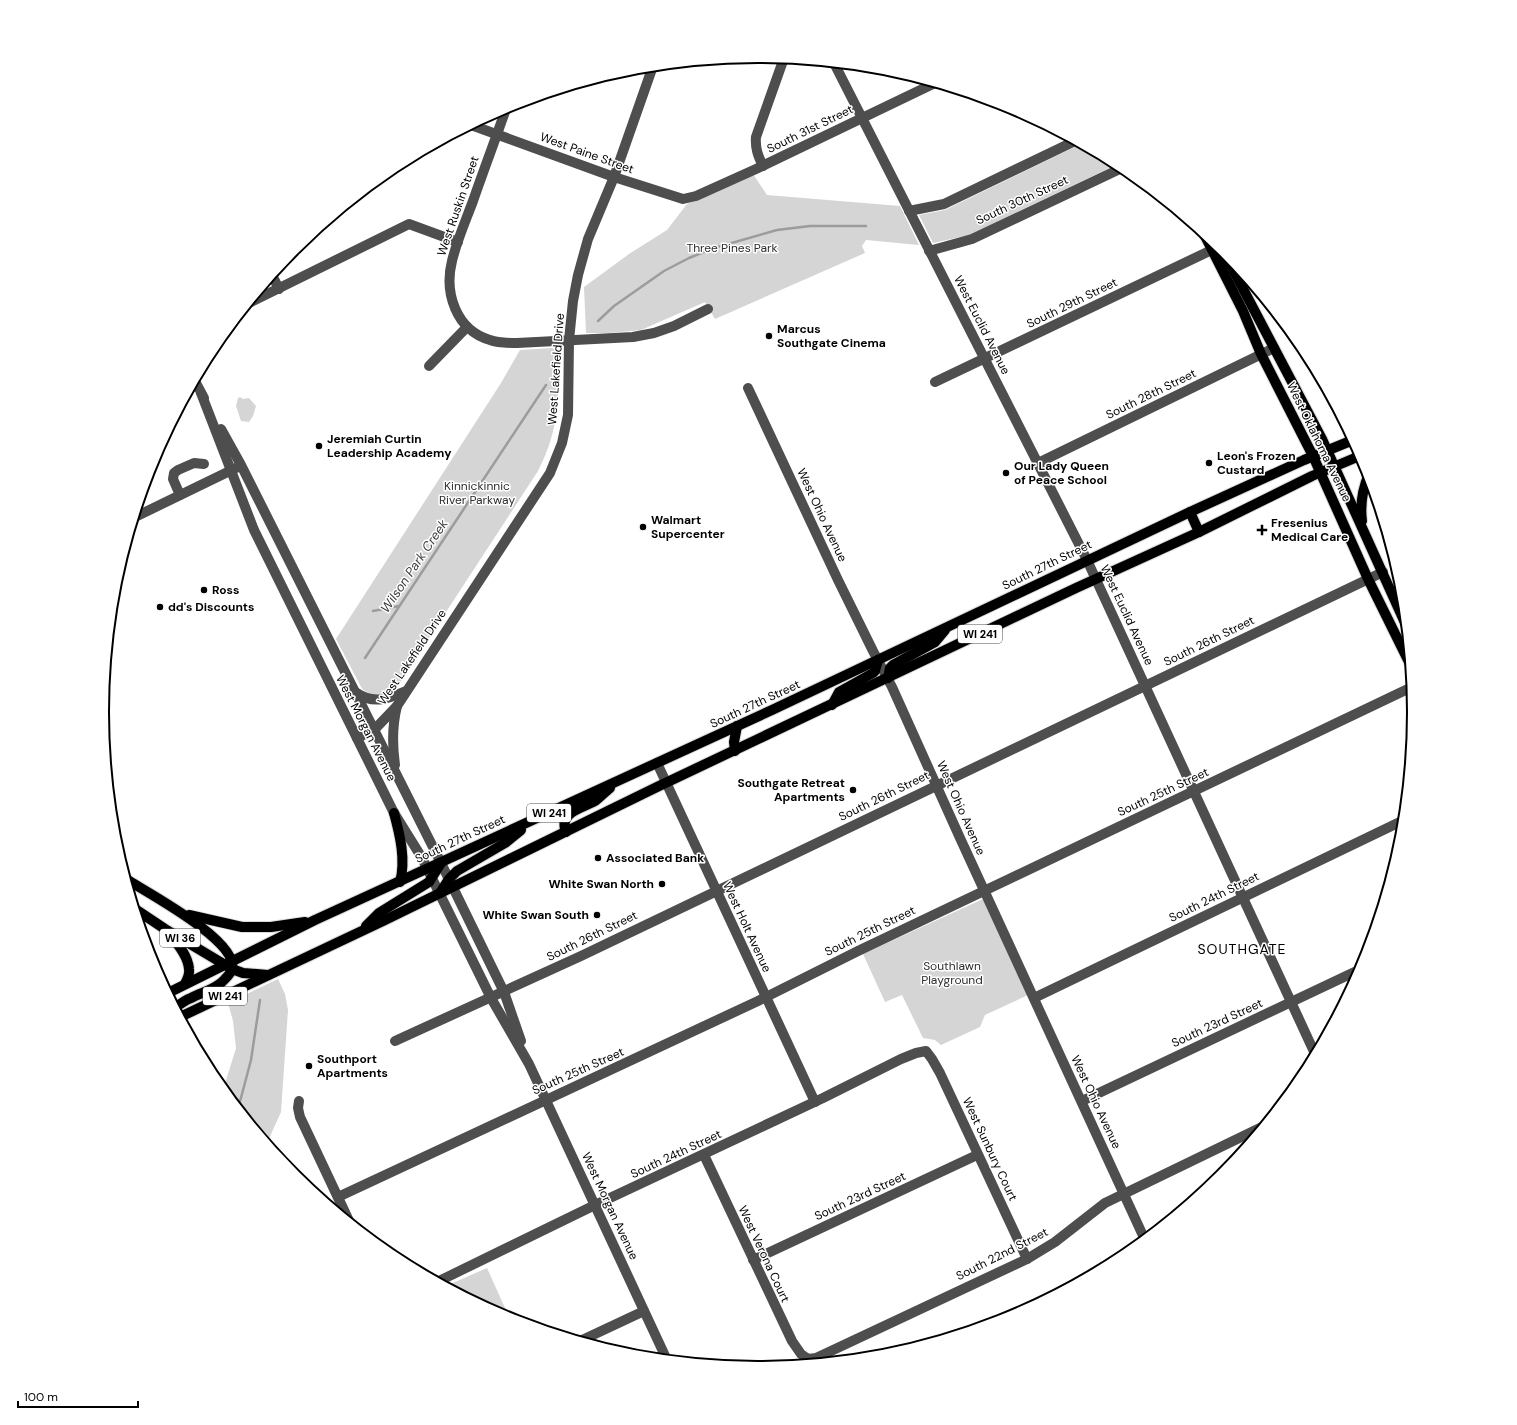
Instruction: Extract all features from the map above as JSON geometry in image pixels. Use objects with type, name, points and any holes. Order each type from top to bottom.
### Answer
[{"type":"main road","name":"West Oklahoma Avenue","points":[[1221,257],[1262,354],[1320,472],[1368,579],[1405,654]]},
{"type":"main road","name":"West Oklahoma Avenue","points":[[1225,260],[1274,348],[1327,451],[1399,610]]},
{"type":"main road","points":[[1281,393],[1294,386]]},
{"type":"main road","name":"South 27th Street","points":[[441,863],[878,660],[1190,512],[1312,456],[1349,442]]},
{"type":"main road","name":"WI 241","points":[[450,883],[566,832],[1096,579],[1199,532],[1320,472],[1356,457]]},
{"type":"main road","points":[[1364,531],[1361,512],[1362,495],[1366,483]]},
{"type":"main road","points":[[1190,512],[1199,532]]},
{"type":"main road","points":[[888,678],[890,668],[893,665],[935,642],[948,627]]},
{"type":"main road","points":[[832,705],[839,692],[873,673],[878,660]]},
{"type":"main road","points":[[735,751],[734,742],[737,726]]},
{"type":"main road","points":[[566,832],[563,826],[564,821],[569,814],[595,801],[621,780]]},
{"type":"main road","points":[[394,813],[399,829],[403,863],[400,882]]},
{"type":"main road","points":[[440,893],[450,883],[457,871],[505,843],[541,816]]},
{"type":"main road","points":[[362,931],[379,913],[422,887],[430,874],[441,863]]},
{"type":"main road","name":"South 27th Street","points":[[172,991],[230,965],[315,920],[400,882],[430,874]]},
{"type":"main road","name":"WI 36","points":[[132,883],[184,914],[212,936],[224,948],[230,965]]},
{"type":"main road","name":"WI 241","points":[[184,1015],[440,893]]},
{"type":"main road","name":"WI 36","points":[[140,912],[165,929],[244,973],[270,975]]},
{"type":"main road","points":[[184,914],[242,927],[271,927],[315,920]]},
{"type":"main road","points":[[165,929],[178,944],[186,959],[189,969],[185,984]]},
{"type":"main road","points":[[179,1006],[189,999],[220,985],[226,979],[230,965]]},
{"type":"street","points":[[763,166],[755,146],[756,137],[782,64]]},
{"type":"street","name":"West Euclid Avenue","points":[[837,68],[1087,560],[1313,1050]]},
{"type":"street","name":"West Lakefield Drive","points":[[357,738],[374,730],[397,706],[550,473],[562,443],[568,415],[569,340],[573,301],[580,268],[588,240],[614,177],[651,72]]},
{"type":"street","name":"South 31st Street","points":[[696,196],[763,166],[929,86]]},
{"type":"street","name":"West Ruskin Street","points":[[504,115],[451,262],[449,291],[455,309],[467,327],[479,336],[490,341],[517,343],[569,340]]},
{"type":"street","name":"West Paine Street","points":[[477,127],[674,198],[682,199],[696,196]]},
{"type":"street","points":[[909,211],[944,204],[1070,143]]},
{"type":"street","name":"South 30th Street","points":[[930,251],[972,239],[1117,171]]},
{"type":"street","points":[[258,299],[410,224],[458,242]]},
{"type":"street","name":"South 29th Street","points":[[935,382],[1214,250]]},
{"type":"street","points":[[274,279],[279,289]]},
{"type":"street","points":[[569,340],[633,337],[654,333],[674,326],[708,309]]},
{"type":"street","points":[[429,366],[467,327]]},
{"type":"street","name":"South 28th Street","points":[[1038,463],[1274,348]]},
{"type":"street","name":"West Morgan Avenue","points":[[197,386],[241,465],[441,863],[504,992],[529,1064]]},
{"type":"street","name":"West Ohio Avenue","points":[[748,388],[888,678],[1143,1236]]},
{"type":"street","name":"West Morgan Avenue","points":[[201,393],[254,530],[394,813],[430,874],[491,998],[529,1064],[664,1355]]},
{"type":"street","points":[[180,495],[173,479],[174,473],[194,462],[204,464]]},
{"type":"street","points":[[140,515],[241,465]]},
{"type":"street","name":"South 26th Street","points":[[395,1041],[504,992],[1383,572]]},
{"type":"street","name":"South 25th Street","points":[[338,1197],[766,998],[858,951],[1407,689]]},
{"type":"street","points":[[355,692],[364,697],[378,700],[406,691]]},
{"type":"street","points":[[397,706],[393,722],[392,737],[397,776]]},
{"type":"street","name":"West Holt Avenue","points":[[657,763],[815,1102]]},
{"type":"street","name":"South 24th Street","points":[[1034,998],[1398,823]]},
{"type":"street","name":"South 23rd Street","points":[[1082,1101],[1354,972]]},
{"type":"street","name":"South 24th Street","points":[[442,1279],[595,1205],[815,1102],[901,1059],[926,1051]]},
{"type":"street","name":"West Sunbury Court","points":[[926,1051],[940,1072],[977,1155],[1027,1259]]},
{"type":"street","points":[[299,1101],[300,1117],[346,1214]]},
{"type":"street","name":"South 22nd Street","points":[[808,1359],[816,1358],[831,1352],[1027,1259],[1055,1242],[1105,1203],[1256,1130]]},
{"type":"street","name":"West Verona Court","points":[[704,1155],[792,1341],[801,1354],[808,1359]]},
{"type":"street","name":"South 23rd Street","points":[[753,1260],[977,1155]]},
{"type":"street","points":[[585,1339],[644,1311]]},
{"type":"green space","points":[[1076,146],[1111,167],[969,235],[933,243],[919,215],[945,210]]},
{"type":"green space","name":"Three Pines Park","points":[[753,174],[767,195],[900,206],[919,245],[866,240],[862,246],[865,253],[715,319],[705,302],[641,330],[609,333],[586,333],[584,287],[629,254],[667,230],[687,204]]},
{"type":"green space","name":"Kinnickinnic River Parkway","points":[[552,348],[557,350],[559,354],[558,400],[554,427],[545,456],[538,471],[397,687],[385,695],[373,695],[363,690],[336,639],[501,383],[520,350]]},
{"type":"green space","points":[[240,397],[243,399],[249,398],[256,406],[253,416],[249,422],[241,421],[236,406],[238,398]]},
{"type":"green space","name":"Southlawn Playground","points":[[983,899],[1028,995],[985,1015],[980,1027],[941,1045],[935,1040],[923,1038],[902,995],[885,1002],[863,954]]},
{"type":"green space","points":[[278,979],[285,994],[288,1010],[281,1112],[269,1139],[225,1083],[236,1048],[233,1021],[228,1003]]},
{"type":"green space","points":[[487,1268],[507,1311],[471,1295],[451,1284]]},
{"type":"waterway","name":"Wilson Park Creek","points":[[598,321],[614,306],[664,271],[689,258],[714,248],[777,230],[810,226],[866,226]]},
{"type":"waterway","name":"Wilson Park Creek","points":[[365,658],[546,385]]},
{"type":"waterway","points":[[373,611],[399,606]]},
{"type":"waterway","name":"Wilson Park Creek","points":[[240,1103],[251,1060],[260,1000]]},
{"type":"place","name":"Marcus Southgate Cinema","points":[[769,336]]},
{"type":"place","name":"Jeremiah Curtin Leadership Academy","points":[[319,446]]},
{"type":"place","name":"Leon's Frozen Custard","points":[[1209,463]]},
{"type":"place","name":"Our Lady Queen of Peace School","points":[[1006,473]]},
{"type":"place","name":"Walmart Supercenter","points":[[643,527]]},
{"type":"place","name":"Fresenius Medical Care","points":[[1262,530]]},
{"type":"place","name":"Ross","points":[[204,590]]},
{"type":"place","name":"dd's Discounts","points":[[160,607]]},
{"type":"place","name":"Southgate Retreat Apartments","points":[[853,790]]},
{"type":"place","name":"Associated Bank","points":[[598,858]]},
{"type":"place","name":"White Swan North","points":[[662,884]]},
{"type":"place","name":"White Swan South","points":[[597,915]]},
{"type":"place","name":"Southport Apartments","points":[[309,1066]]},
{"type":"district","name":"SOUTHGATE","points":[[1242,949]]}]
